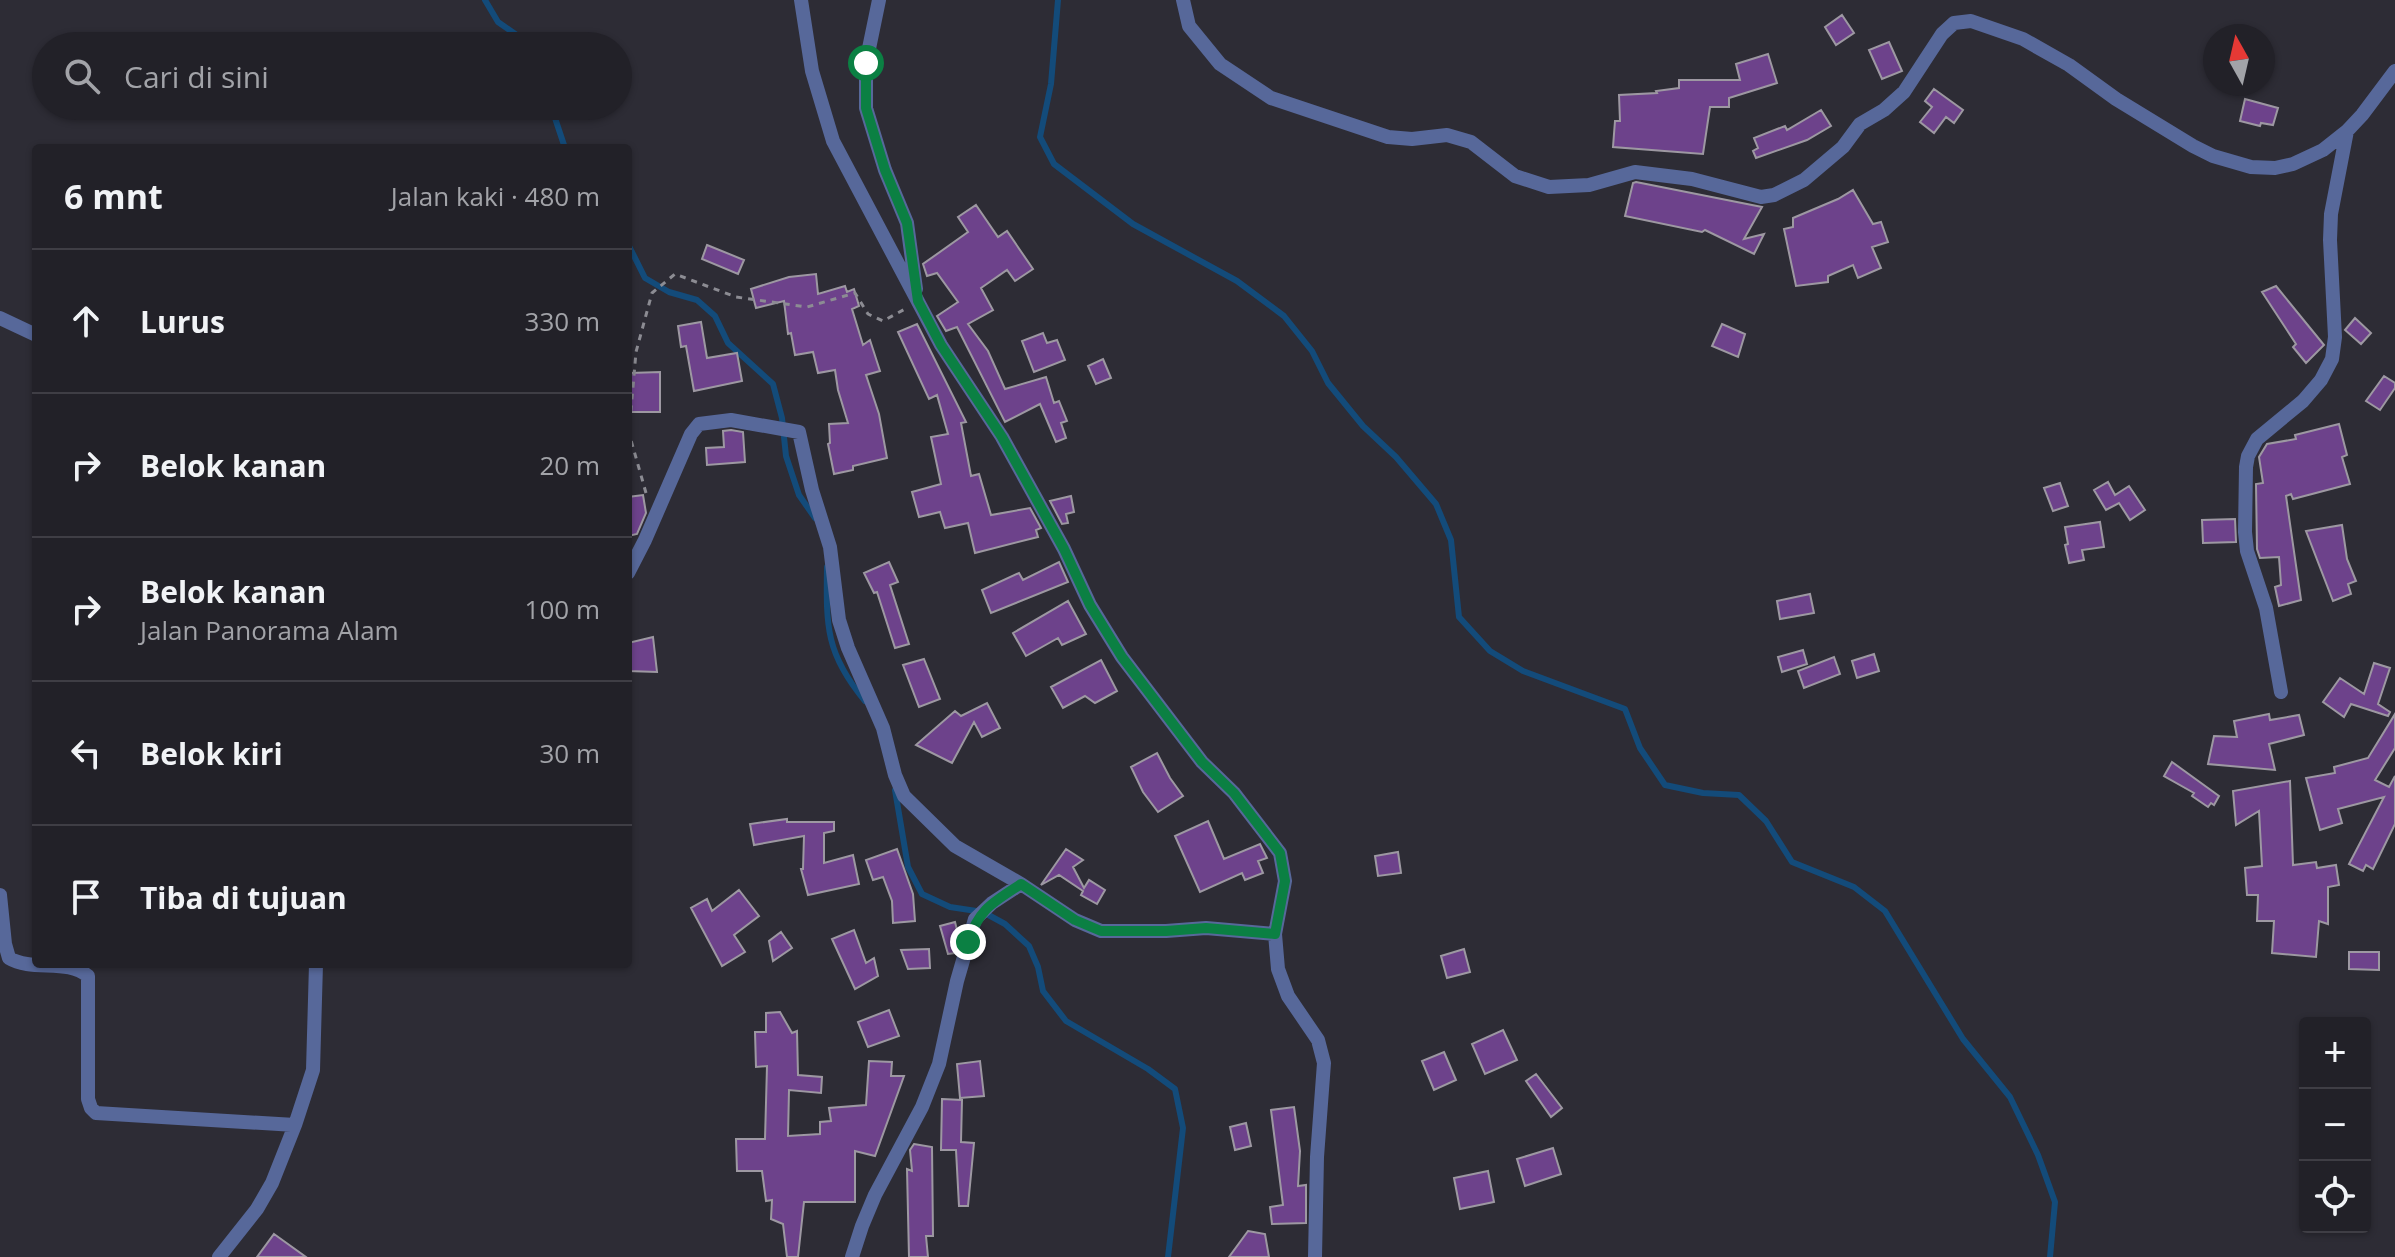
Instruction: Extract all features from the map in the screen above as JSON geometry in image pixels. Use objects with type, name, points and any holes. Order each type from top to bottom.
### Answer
[{"type":"street","points":[[801,0],[812,71],[833,141],[941,345],[1002,437],[1064,549],[1090,605],[1122,657],[1202,762],[1234,793],[1280,853],[1285,881],[1275,934],[1278,969],[1288,996],[1318,1040],[1324,1063],[1317,1157],[1315,1257]]},
{"type":"street","points":[[879,0],[866,63],[866,108],[885,170],[907,223],[918,301]]},
{"type":"street","points":[[1183,0],[1189,26],[1220,64],[1271,98],[1388,137],[1412,139],[1447,135],[1471,142],[1515,176],[1549,187],[1589,185],[1635,172],[1692,179],[1761,197],[1774,195],[1804,180],[1843,147],[1860,124],[1884,110],[1904,92],[1942,34],[1954,23],[1971,21],[2023,39],[2069,65],[2161,128],[2213,156],[2264,168],[2293,164],[2323,150],[2347,131],[2395,71]]},
{"type":"street","points":[[2281,692],[2266,608],[2247,551],[2246,467],[2257,439],[2303,401],[2321,380],[2332,359],[2335,337],[2331,214],[2347,131]]},
{"type":"street","points":[[0,318],[32,333]]},
{"type":"street","points":[[632,565],[691,434],[699,424],[731,420],[799,432],[812,490],[830,547],[839,620],[883,728],[895,775],[904,796],[955,846],[1075,920],[1101,931],[1206,928],[1275,934]]},
{"type":"street","points":[[852,1257],[887,1169],[922,1107],[939,1064],[957,981],[975,919],[992,903],[1021,884]]},
{"type":"street","points":[[0,895],[9,958],[32,964]]},
{"type":"street","points":[[69,968],[79,969],[88,976],[88,1099],[96,1113],[295,1125]]},
{"type":"street","points":[[219,1257],[264,1196],[295,1125],[313,1070],[316,968]]},
{"type":"path","points":[[632,398],[636,352],[652,293],[675,274],[736,297],[807,307],[855,293],[868,314],[883,321],[918,301]]},
{"type":"path","points":[[632,443],[654,520]]},
{"type":"building","points":[[1842,15],[1854,33],[1836,45],[1825,27]]},
{"type":"building","points":[[1889,42],[1902,71],[1882,79],[1869,50]]},
{"type":"building","points":[[1768,54],[1777,83],[1729,98],[1729,107],[1710,107],[1703,154],[1613,147],[1615,121],[1620,121],[1619,95],[1657,93],[1679,88],[1679,80],[1740,80],[1736,64]]},
{"type":"building","points":[[1934,89],[1963,110],[1954,123],[1946,117],[1934,133],[1920,122],[1932,107],[1925,101]]},
{"type":"building","points":[[2245,99],[2278,108],[2273,125],[2261,123],[2260,126],[2240,121]]},
{"type":"building","points":[[1821,110],[1831,126],[1807,140],[1756,158],[1753,151],[1758,148],[1754,138],[1785,126],[1787,130]]},
{"type":"building","points":[[1633,183],[1762,207],[1744,239],[1764,234],[1754,254],[1705,230],[1702,232],[1625,216]]},
{"type":"building","points":[[1853,190],[1873,224],[1881,222],[1888,242],[1872,247],[1881,268],[1858,278],[1853,265],[1828,276],[1828,282],[1796,286],[1784,229],[1793,227],[1793,218]]},
{"type":"building","points":[[976,205],[998,237],[1007,231],[1033,269],[1015,281],[1007,270],[981,288],[993,310],[968,324],[988,351],[1005,389],[1046,377],[1054,403],[1059,401],[1067,421],[1061,423],[1066,438],[1056,442],[1040,404],[1005,422],[957,327],[946,331],[937,316],[958,302],[937,273],[927,276],[923,264],[968,232],[958,217]]},
{"type":"building","points":[[707,245],[744,260],[738,274],[702,259]]},
{"type":"building","points":[[816,274],[818,294],[845,286],[847,292],[854,289],[859,306],[852,309],[863,345],[870,340],[880,371],[866,375],[879,414],[887,458],[834,474],[828,444],[829,424],[848,423],[835,370],[818,373],[813,352],[795,355],[791,333],[788,334],[784,301],[756,308],[751,289],[789,277]]},
{"type":"building","points":[[2276,286],[2324,345],[2306,363],[2293,347],[2296,344],[2262,292]]},
{"type":"building","points":[[2355,318],[2371,333],[2361,344],[2345,330]]},
{"type":"building","points":[[701,322],[707,358],[737,353],[742,381],[694,391],[686,346],[681,347],[678,326]]},
{"type":"building","points":[[917,324],[966,422],[961,423],[971,476],[979,474],[991,515],[1030,508],[1041,528],[1036,530],[1038,537],[975,553],[968,523],[945,528],[940,512],[919,517],[912,492],[941,484],[931,437],[948,434],[937,395],[929,399],[898,332]]},
{"type":"building","points":[[1722,324],[1745,334],[1738,357],[1712,346]]},
{"type":"building","points":[[1043,333],[1047,343],[1057,340],[1065,360],[1034,372],[1022,341]]},
{"type":"building","points":[[1103,359],[1111,378],[1096,384],[1088,366]]},
{"type":"building","points":[[660,372],[660,412],[632,412],[632,373]]},
{"type":"building","points":[[2384,376],[2395,383],[2395,388],[2380,410],[2366,401]]},
{"type":"building","points":[[2339,424],[2347,455],[2342,457],[2350,484],[2293,499],[2291,494],[2286,496],[2301,600],[2279,606],[2275,587],[2281,585],[2279,557],[2260,558],[2257,549],[2256,484],[2263,483],[2259,457],[2267,444],[2296,439],[2295,435]]},
{"type":"building","points":[[723,431],[743,432],[745,462],[707,465],[706,448],[724,447]]},
{"type":"building","points":[[2108,482],[2115,495],[2129,486],[2145,510],[2130,520],[2119,503],[2106,510],[2094,490]]},
{"type":"building","points":[[2060,483],[2068,506],[2053,511],[2044,488]]},
{"type":"building","points":[[643,495],[646,513],[637,534],[632,535],[632,496]]},
{"type":"building","points":[[1071,496],[1074,512],[1066,514],[1068,523],[1062,524],[1050,501]]},
{"type":"building","points":[[2235,519],[2236,542],[2203,543],[2202,520]]},
{"type":"building","points":[[2100,522],[2104,547],[2082,550],[2084,560],[2069,563],[2065,527]]},
{"type":"building","points":[[2342,525],[2347,559],[2356,581],[2348,584],[2351,594],[2333,601],[2306,531]]},
{"type":"building","points":[[889,562],[898,582],[890,585],[909,644],[895,648],[877,592],[874,593],[864,573]]},
{"type":"building","points":[[1059,562],[1068,582],[991,613],[982,590],[1019,573],[1023,580]]},
{"type":"building","points":[[1810,594],[1814,613],[1780,619],[1777,601]]},
{"type":"building","points":[[1068,601],[1086,634],[1062,645],[1058,638],[1026,656],[1013,633]]},
{"type":"building","points":[[653,637],[657,672],[632,671],[632,642]]},
{"type":"building","points":[[1803,650],[1807,664],[1782,672],[1778,657]]},
{"type":"building","points":[[1874,654],[1879,671],[1857,678],[1852,661]]},
{"type":"building","points":[[1834,657],[1840,674],[1804,688],[1798,671]]},
{"type":"building","points":[[924,659],[940,699],[919,707],[903,665]]},
{"type":"building","points":[[1101,660],[1117,691],[1095,703],[1085,696],[1063,708],[1051,687]]},
{"type":"building","points":[[2374,663],[2390,668],[2378,704],[2390,712],[2388,716],[2351,704],[2344,717],[2323,702],[2340,678],[2364,694]]},
{"type":"building","points":[[987,703],[1000,728],[982,737],[974,722],[952,763],[916,745],[955,711],[961,716]]},
{"type":"building","points":[[2269,714],[2270,720],[2299,715],[2304,735],[2269,744],[2275,770],[2208,764],[2214,736],[2237,737],[2234,721]]},
{"type":"building","points":[[2395,714],[2395,748],[2375,780],[2389,787],[2395,776],[2395,824],[2373,869],[2366,865],[2363,871],[2349,864],[2384,797],[2338,809],[2342,823],[2320,830],[2306,778],[2335,773],[2334,767],[2368,758]]},
{"type":"building","points":[[1157,753],[1183,796],[1158,812],[1143,792],[1131,767]]},
{"type":"building","points":[[2172,762],[2219,796],[2214,805],[2211,803],[2208,807],[2192,796],[2194,793],[2164,776]]},
{"type":"building","points":[[2290,781],[2293,865],[2316,862],[2317,868],[2336,865],[2339,885],[2328,887],[2328,924],[2319,921],[2316,957],[2272,953],[2274,921],[2257,921],[2258,895],[2247,895],[2245,868],[2262,866],[2259,811],[2236,825],[2233,791]]},
{"type":"building","points":[[787,819],[787,822],[834,822],[834,831],[824,833],[824,863],[853,855],[859,884],[808,895],[801,869],[804,836],[754,845],[750,824]]},
{"type":"building","points":[[1208,821],[1224,859],[1260,844],[1267,858],[1258,861],[1263,873],[1245,880],[1242,873],[1200,892],[1175,836]]},
{"type":"building","points":[[897,849],[913,894],[915,921],[893,923],[892,901],[883,877],[873,880],[866,860]]},
{"type":"building","points":[[1066,849],[1083,860],[1073,867],[1084,888],[1089,880],[1105,890],[1097,904],[1081,895],[1083,891],[1059,875],[1041,885]]},
{"type":"building","points":[[1398,852],[1401,873],[1378,876],[1375,856]]},
{"type":"building","points":[[739,890],[759,916],[734,935],[745,952],[722,966],[691,908],[707,899],[712,911]]},
{"type":"building","points":[[955,922],[959,938],[955,953],[948,954],[940,926]]},
{"type":"building","points":[[854,930],[866,963],[874,958],[878,976],[855,989],[832,939]]},
{"type":"building","points":[[781,932],[792,948],[773,961],[769,941]]},
{"type":"building","points":[[929,949],[930,968],[908,969],[901,950]]},
{"type":"building","points":[[1464,949],[1470,972],[1447,978],[1441,956]]},
{"type":"building","points":[[2349,952],[2379,952],[2379,970],[2349,969]]},
{"type":"building","points":[[889,1010],[899,1036],[868,1047],[858,1022]]},
{"type":"building","points":[[780,1012],[792,1033],[797,1031],[798,1075],[822,1077],[821,1093],[789,1090],[788,1136],[820,1134],[820,1122],[831,1121],[829,1108],[866,1105],[869,1061],[892,1062],[891,1076],[904,1076],[875,1156],[855,1151],[855,1202],[804,1202],[798,1257],[787,1257],[783,1224],[771,1219],[772,1200],[766,1201],[762,1171],[737,1171],[736,1139],[765,1139],[767,1066],[756,1067],[755,1032],[766,1032],[766,1013]]},
{"type":"building","points":[[1503,1030],[1517,1060],[1485,1074],[1472,1044]]},
{"type":"building","points":[[1444,1052],[1456,1080],[1434,1090],[1422,1061]]},
{"type":"building","points":[[980,1061],[984,1096],[960,1098],[957,1064]]},
{"type":"building","points":[[1536,1074],[1562,1108],[1551,1117],[1526,1081]]},
{"type":"building","points":[[942,1099],[962,1100],[961,1142],[974,1143],[968,1206],[959,1206],[956,1150],[941,1150]]},
{"type":"building","points":[[1294,1107],[1300,1151],[1298,1186],[1306,1185],[1306,1223],[1272,1224],[1270,1207],[1283,1205],[1271,1110]]},
{"type":"building","points":[[1246,1123],[1251,1146],[1235,1150],[1230,1127]]},
{"type":"building","points":[[914,1144],[932,1147],[933,1236],[926,1236],[928,1257],[909,1257],[907,1169],[912,1171],[910,1150]]},
{"type":"building","points":[[1553,1148],[1561,1174],[1525,1186],[1517,1159]]},
{"type":"building","points":[[1488,1171],[1494,1202],[1460,1209],[1454,1178]]},
{"type":"building","points":[[1248,1231],[1265,1234],[1269,1257],[1229,1257]]},
{"type":"building","points":[[274,1234],[306,1257],[257,1257]]},
{"type":"waterway","points":[[485,0],[498,22],[512,32]]},
{"type":"waterway","points":[[1058,0],[1051,84],[1040,137],[1054,164],[1133,224],[1237,281],[1284,316],[1312,351],[1328,383],[1363,426],[1396,457],[1436,504],[1451,540],[1459,617],[1490,651],[1523,671],[1625,709],[1640,748],[1665,785],[1703,793],[1739,795],[1766,821],[1792,862],[1854,887],[1885,911],[1963,1039],[2010,1097],[2038,1155],[2055,1202],[2050,1257]]},
{"type":"waterway","points":[[556,120],[564,144]]},
{"type":"waterway","points":[[632,252],[645,278],[669,292],[697,300],[715,316],[728,343],[773,384],[782,418],[786,456],[799,495],[815,518]]},
{"type":"waterway","points":[[827,567],[831,639],[842,669],[865,701]]},
{"type":"waterway","points":[[895,790],[908,867],[922,894],[950,907],[983,912],[1005,924],[1029,946],[1043,991],[1066,1021],[1148,1069],[1175,1089],[1183,1128],[1168,1257]]},
{"type":"route","points":[[866,63],[866,108],[885,170],[907,223],[918,301],[941,345],[1002,437],[1064,549],[1090,605],[1122,657],[1202,762],[1234,793],[1280,853],[1285,881],[1275,934],[1206,928],[1101,931],[1075,920],[1021,884],[992,903],[975,919],[968,942]]}]
